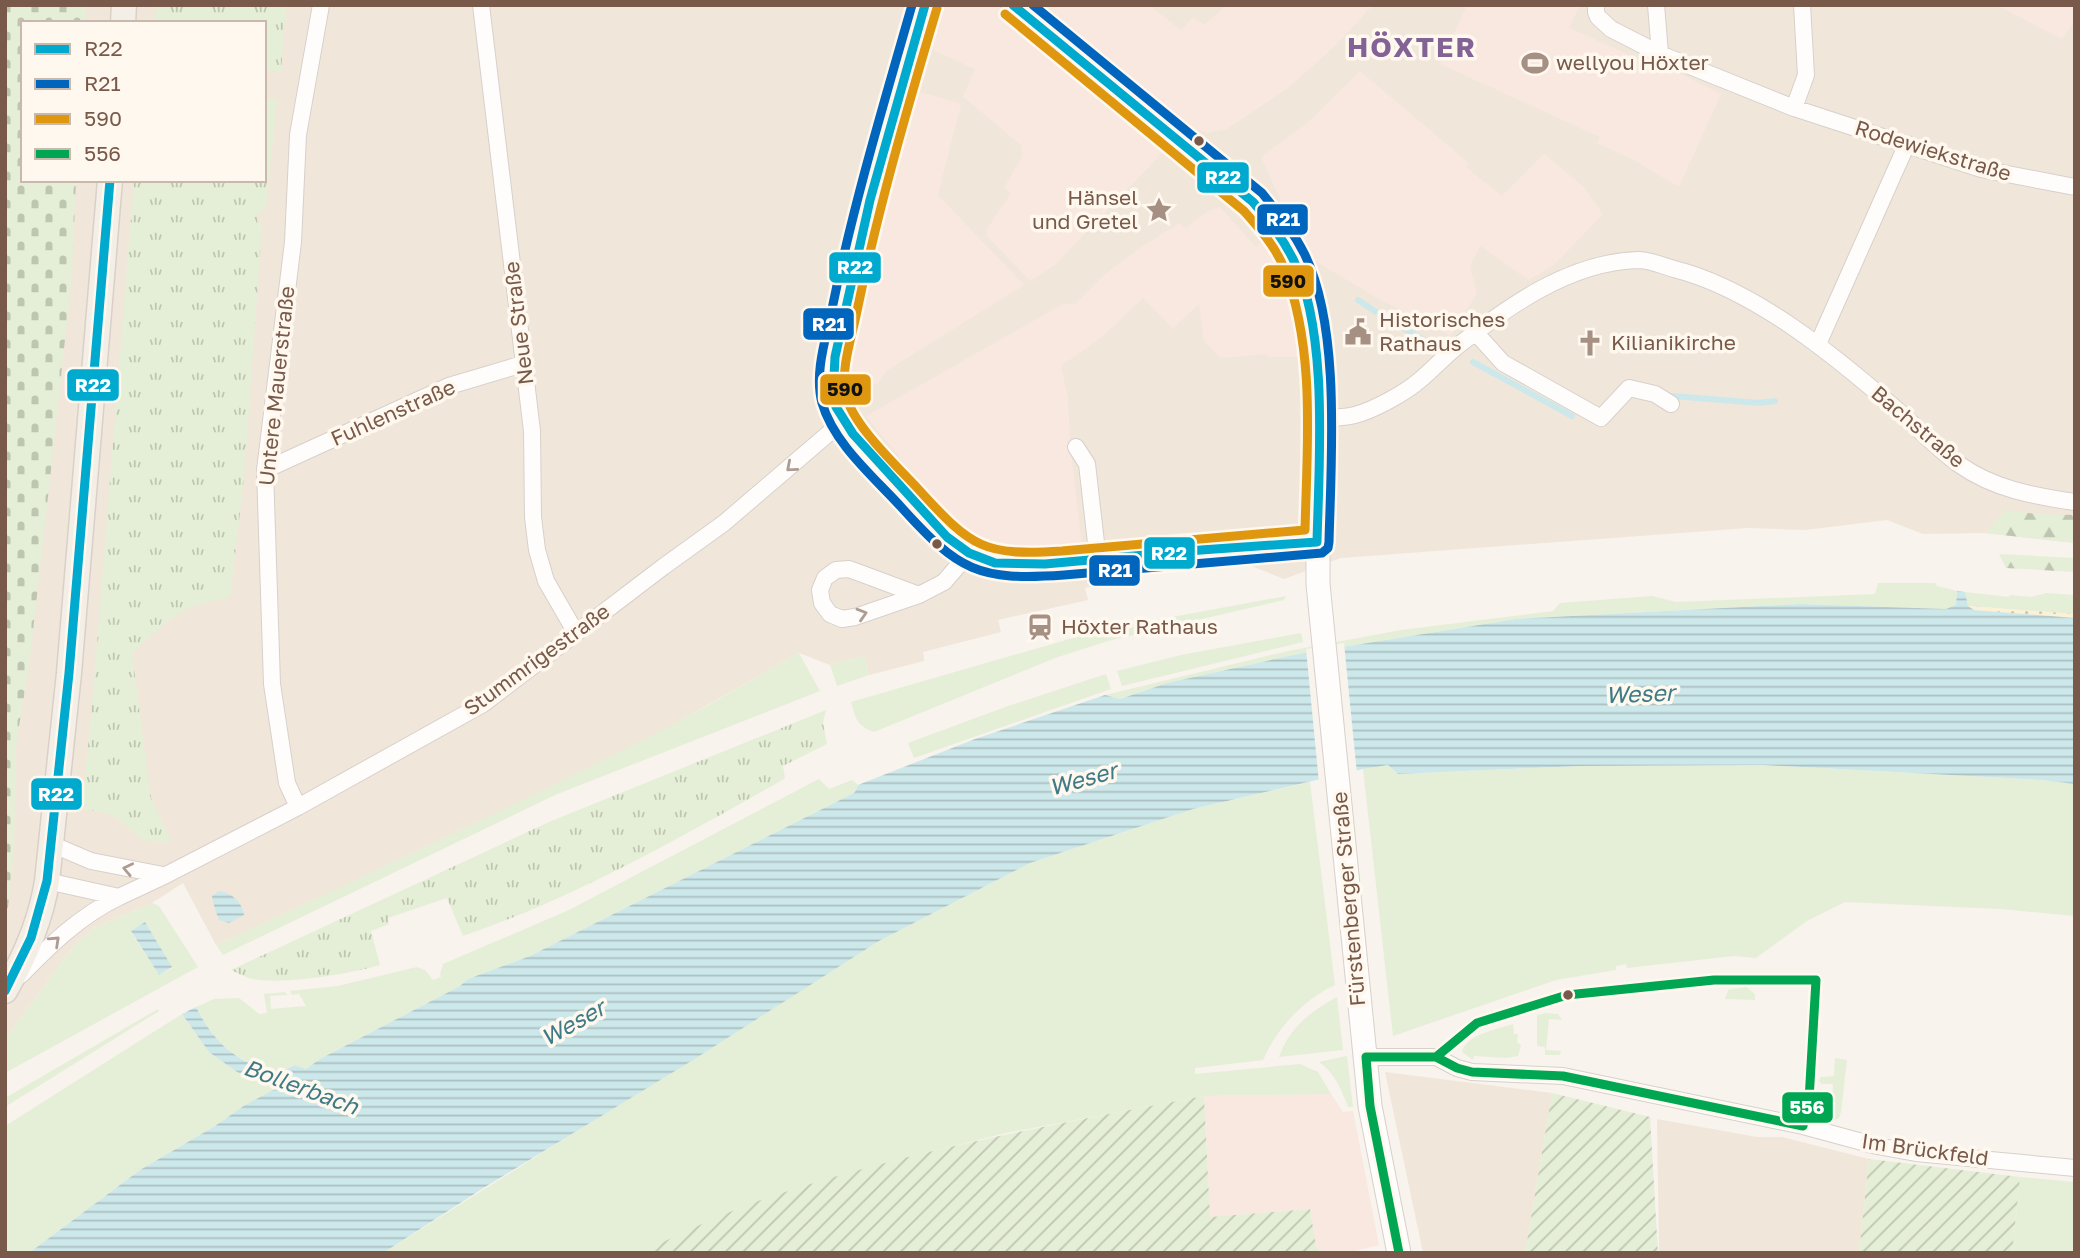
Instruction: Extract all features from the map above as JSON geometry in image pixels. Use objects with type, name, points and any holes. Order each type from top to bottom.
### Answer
[{"type":"main road","points":[[925,5],[874,186],[847,296],[832,396],[842,422],[947,537],[969,553],[994,563],[1098,560],[1208,548],[1317,542]]},
{"type":"main road","name":"Fürstenberger Straße","points":[[1023,9],[1253,202],[1278,231],[1298,274],[1313,328],[1318,418],[1317,575],[1360,1014],[1370,1106],[1399,1253]]},
{"type":"main road","points":[[6,990],[30,943],[47,881],[69,673],[110,182]]},
{"type":"street","name":"Untere Mauerstraße","points":[[298,807],[287,783],[272,684],[265,470],[293,242],[298,135],[321,5]]},
{"type":"street","name":"Neue Straße","points":[[481,5],[532,431],[533,517],[537,550],[546,581],[576,633]]},
{"type":"street","name":"Rodewiekstraße","points":[[1596,5],[1596,12],[1604,24],[1660,54],[1794,108],[1981,169],[2075,187]]},
{"type":"street","points":[[1656,5],[1660,54]]},
{"type":"street","points":[[1794,108],[1806,75],[1802,5]]},
{"type":"street","points":[[1818,344],[1907,144]]},
{"type":"street","name":"Bachstraße","points":[[1318,418],[1356,415],[1394,397],[1419,381],[1476,333],[1529,296],[1561,279],[1600,267],[1640,260],[1696,275],[1731,290],[1818,344],[1961,466],[1996,484],[2027,495],[2075,502]]},
{"type":"street","points":[[1476,333],[1503,363],[1601,418],[1629,388],[1655,394],[1671,404]]},
{"type":"street","name":"Fuhlenstraße","points":[[265,470],[449,386],[523,364]]},
{"type":"street","name":"Stummrigestraße","points":[[6,990],[58,936],[86,916],[298,807],[482,704],[724,523],[842,422]]},
{"type":"street","points":[[1076,447],[1087,464],[1098,560]]},
{"type":"street","points":[[919,595],[849,569],[836,570],[825,578],[820,590],[822,603],[830,614],[842,619],[855,617],[919,595],[944,582],[969,553]]},
{"type":"street","points":[[51,844],[91,861],[166,876]]},
{"type":"street","points":[[47,881],[119,897]]},
{"type":"street","name":"Im Brückfeld","points":[[1366,1057],[1436,1057],[1472,1072],[1563,1076],[1791,1124],[1877,1146],[1916,1153],[2075,1168]]},
{"type":"shaded area","points":[[5,5],[2075,5],[2075,543],[1984,533],[1923,534],[1887,520],[1805,530],[1748,528],[1341,558],[1284,579],[1224,555],[1085,588],[1088,600],[998,620],[1001,632],[923,652],[924,661],[869,675],[864,656],[830,665],[799,653],[662,731],[425,849],[216,945],[183,883],[152,903],[94,928],[73,947],[5,1039]]},
{"type":"shaded area","points":[[930,5],[1149,5],[1181,30],[1193,17],[1204,25],[1227,5],[1373,5],[1335,46],[1288,88],[1227,129],[1206,133],[1175,121],[1164,138],[1168,147],[1055,265],[1030,281],[987,236],[987,229],[1011,193],[1004,188],[1022,156],[1021,145],[963,97],[975,69],[930,49],[924,72],[913,69]]},
{"type":"shaded area","points":[[1467,5],[1580,5],[1569,28],[1668,72],[1675,71],[1721,94],[1679,187],[1634,160],[1597,143],[1600,137],[1440,64]]},
{"type":"shaded area","points":[[1996,5],[2075,5],[2075,21],[2062,39]]},
{"type":"shaded area","points":[[1360,71],[1469,163],[1466,167],[1502,196],[1544,154],[1584,187],[1603,214],[1555,264],[1529,280],[1480,246],[1470,266],[1477,293],[1451,336],[1377,298],[1305,255],[1261,157],[1305,125]]},
{"type":"shaded area","points":[[909,89],[961,104],[938,195],[1024,285],[888,370],[877,384],[839,379],[848,316]]},
{"type":"shaded area","points":[[1220,207],[1256,247],[1266,238],[1286,278],[1297,311],[1304,357],[1268,357],[1267,354],[1221,358],[1204,341],[1199,304],[1173,328],[1143,298],[1103,336],[1061,366],[1068,399],[1070,443],[1082,545],[995,547],[962,534],[866,416],[1063,304],[1075,304],[1102,277],[1134,252],[1179,223],[1186,228],[1206,212]]},
{"type":"shaded area","points":[[1385,1072],[1552,1093],[1525,1253],[1423,1253]]},
{"type":"shaded area","points":[[1331,1094],[1343,1112],[1353,1111],[1379,1245],[1347,1253],[1322,1253],[1316,1246],[1310,1209],[1210,1217],[1204,1096]]},
{"type":"shaded area","points":[[1657,1119],[1757,1137],[1782,1137],[1869,1159],[1859,1253],[1659,1253]]},
{"type":"green space","points":[[5,5],[87,5],[85,21],[21,21],[21,182],[76,182],[72,274],[29,666],[16,744],[14,849],[5,936]]},
{"type":"green space","points":[[156,5],[286,5],[281,72],[266,70],[266,21],[154,21]]},
{"type":"green space","points":[[266,99],[277,100],[266,207],[257,215],[257,221],[262,227],[244,478],[230,598],[199,605],[175,616],[132,654],[151,798],[171,841],[144,840],[110,815],[82,809],[134,182],[266,182]]},
{"type":"green space","points":[[2006,510],[2075,515],[2075,543],[1985,533]]},
{"type":"green space","points":[[1999,554],[2075,558],[2075,572],[2006,568]]},
{"type":"green space","points":[[1878,583],[1935,583],[1937,586],[1957,591],[1956,605],[1946,609],[1800,604],[1516,619],[1293,655],[1167,683],[1120,699],[1105,695],[1288,651],[1401,630],[1553,611],[1560,603],[1652,596],[1676,602],[1875,594]]},
{"type":"green space","points":[[1965,592],[2009,597],[2031,597],[2046,593],[2075,595],[2075,614],[1968,606]]},
{"type":"green space","points":[[1286,596],[1284,600],[1108,641],[1055,658],[874,732],[858,721],[851,702],[1097,631]]},
{"type":"green space","points":[[1301,633],[1303,642],[1122,686],[1117,671],[1181,655]]},
{"type":"green space","points":[[799,653],[820,691],[555,795],[223,955],[216,945],[564,779],[694,713]]},
{"type":"green space","points":[[864,656],[869,675],[837,686],[830,665]]},
{"type":"green space","points":[[1106,674],[1111,689],[914,758],[908,743],[1008,706]]},
{"type":"green space","points":[[826,710],[823,723],[827,744],[783,766],[785,778],[663,846],[545,904],[463,936],[447,898],[388,918],[389,924],[371,931],[380,965],[351,972],[281,981],[252,979],[231,970],[549,822]]},
{"type":"green space","points":[[1388,765],[1398,774],[1579,766],[1763,765],[2075,784],[2075,916],[2000,909],[1845,902],[1807,921],[1756,958],[1734,956],[1627,968],[1626,964],[1616,966],[1616,970],[1556,980],[1393,1036],[1363,769]]},
{"type":"green space","points":[[819,779],[829,789],[852,780],[858,785],[850,795],[530,956],[468,979],[460,986],[320,1059],[306,1069],[295,1065],[275,1071],[237,1056],[219,1041],[196,1007],[214,999],[239,998],[259,1014],[267,1013],[264,994],[285,992],[287,995],[270,996],[271,1009],[306,1006],[299,994],[292,995],[290,991],[338,986],[417,967],[425,970],[433,980],[441,977],[443,964],[569,910]]},
{"type":"green space","points":[[1310,782],[1335,985],[1323,991],[1292,1016],[1263,1060],[1195,1068],[1195,1074],[1300,1064],[1318,1072],[1331,1094],[1204,1096],[1006,1133],[901,1159],[762,1200],[640,1253],[383,1253],[879,941],[1030,863],[1193,809]]},
{"type":"green space","points":[[152,903],[159,906],[198,967],[5,1073],[5,1039],[73,947],[94,928]],"holes":[[[144,923],[172,968],[159,975],[131,932]]]},
{"type":"green space","points":[[1746,987],[1755,994],[1755,1000],[1725,999],[1728,990]]},
{"type":"green space","points":[[1337,997],[1343,1050],[1279,1057],[1289,1037],[1302,1021]]},
{"type":"green space","points":[[158,1009],[159,1011],[5,1107],[5,1098]]},
{"type":"green space","points":[[182,1014],[209,1052],[237,1072],[276,1089],[245,1105],[140,1170],[29,1253],[5,1253],[5,1126]]},
{"type":"green space","points":[[1558,1014],[1562,1020],[1549,1019],[1546,1050],[1561,1051],[1560,1055],[1545,1055],[1545,1047],[1537,1046],[1537,1015]]},
{"type":"green space","points":[[1513,1024],[1514,1034],[1518,1034],[1517,1042],[1521,1045],[1518,1056],[1474,1056],[1473,1060],[1462,1052],[1464,1046],[1476,1037]]},
{"type":"green space","points":[[1347,1056],[1353,1107],[1348,1107],[1333,1076],[1319,1062]]},
{"type":"green space","points":[[1835,1058],[1847,1060],[1841,1112],[1839,1118],[1829,1123],[1817,1113],[1832,1114],[1833,1084],[1822,1084],[1819,1081],[1821,1077],[1834,1076]]},
{"type":"green space","points":[[1552,1093],[1650,1117],[1658,1253],[1525,1253]]},
{"type":"green space","points":[[1204,1096],[1210,1217],[1310,1209],[1316,1246],[1322,1253],[639,1253],[746,1206],[870,1167],[981,1140]]},
{"type":"green space","points":[[1869,1159],[2020,1177],[2012,1253],[1859,1253]]},
{"type":"green space","points":[[2020,1177],[2075,1182],[2075,1253],[2012,1253]]},
{"type":"sand","points":[[1968,606],[2075,614],[2075,618],[1974,610]]},
{"type":"water","points":[[1957,591],[1965,592],[1968,606],[1974,610],[2075,618],[2075,784],[1763,765],[1579,766],[1398,774],[1388,765],[1363,769],[1193,809],[1030,863],[879,941],[383,1253],[29,1253],[140,1170],[275,1089],[272,1085],[237,1072],[209,1052],[182,1014],[196,1007],[215,1037],[231,1052],[251,1064],[275,1071],[295,1065],[306,1069],[320,1059],[460,986],[468,979],[530,956],[850,795],[858,785],[975,739],[1105,695],[1120,699],[1167,683],[1293,655],[1516,619],[1800,604],[1946,609],[1956,605]]},
{"type":"water","points":[[219,891],[236,899],[244,915],[229,923],[219,920],[212,896]]},
{"type":"water","points":[[145,922],[172,967],[159,975],[131,931]]},
{"type":"pier","points":[[1344,643],[1357,774],[1319,783],[1306,649]]},
{"type":"waterway","points":[[1358,300],[1376,312]]},
{"type":"waterway","points":[[1386,318],[1424,340]]},
{"type":"waterway","points":[[1473,362],[1572,416]]},
{"type":"waterway","points":[[1673,396],[1759,403],[1775,401]]},
{"type":"transit line","name":"R21","points":[[912,5],[859,194],[822,356],[819,380],[822,403],[845,446],[939,546],[972,567],[990,573],[1010,576],[1064,575],[1322,553],[1328,548],[1329,542],[1332,435],[1329,357],[1316,285],[1305,255],[1262,193],[1033,5]]},
{"type":"transit line","name":"R22","points":[[925,5],[870,200],[835,357],[833,396],[836,407],[853,434],[947,537],[969,553],[995,563],[1045,564],[1317,542],[1320,436],[1317,359],[1304,289],[1289,251],[1253,202],[1013,5]]},
{"type":"transit line","name":"590","points":[[937,8],[884,197],[847,353],[844,375],[846,395],[857,419],[889,458],[953,525],[981,544],[997,549],[1014,552],[1062,551],[1305,530],[1308,431],[1305,365],[1294,299],[1276,252],[1244,211],[1005,14]]},
{"type":"transit line","name":"R22","points":[[5,991],[31,938],[47,881],[69,673],[110,182]]},
{"type":"transit line","name":"556","points":[[1714,980],[1816,980],[1809,1100],[1803,1126],[1563,1076],[1472,1072],[1436,1057],[1477,1023],[1567,995],[1714,980]]},
{"type":"transit line","name":"556","points":[[1366,1057],[1436,1057]]},
{"type":"transit line","name":"556","points":[[1366,1057],[1370,1106],[1399,1253]]},
{"type":"place","name":"wellyou Höxter","points":[[1535,63]]},
{"type":"place","name":"Hänsel und Gretel","points":[[1159,210]]},
{"type":"place","name":"Historisches Rathaus","points":[[1358,332]]},
{"type":"place","name":"Kilianikirche","points":[[1590,343]]},
{"type":"place","name":"Höxter Rathaus","points":[[1040,627]]},
{"type":"district","name":"HÖXTER","points":[[1412,47]]},
{"type":"water label","name":"Weser","points":[[1640,694]]},
{"type":"water label","name":"Weser","points":[[1083,779]]},
{"type":"water label","name":"Weser","points":[[573,1023]]},
{"type":"water label","name":"Bollerbach","points":[[301,1087]]}]
